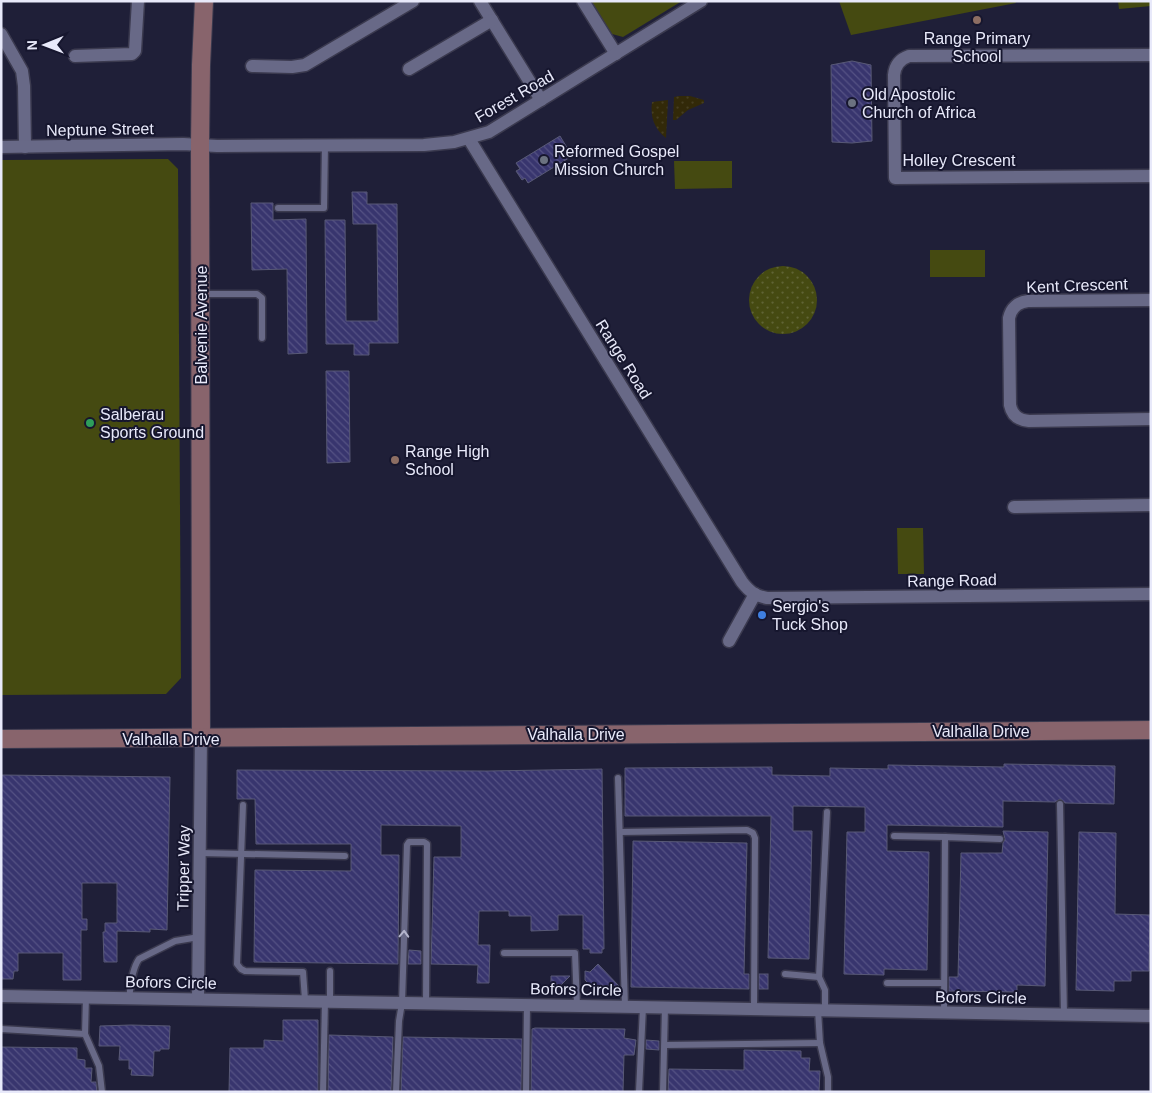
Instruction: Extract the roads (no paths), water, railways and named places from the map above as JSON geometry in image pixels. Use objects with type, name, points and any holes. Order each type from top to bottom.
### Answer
[{"type":"main road","name":"Balvenie Avenue","points":[[201,738],[200,145],[204,1]]},
{"type":"main road","name":"Valhalla Drive","points":[[1,739],[1151,730]]},
{"type":"street","points":[[75,56],[132,54],[134,51],[138,1]]},
{"type":"street","points":[[252,66],[292,67],[305,65],[413,1]]},
{"type":"street","points":[[480,1],[541,100]]},
{"type":"street","points":[[583,1],[616,54]]},
{"type":"street","name":"Forest Road","points":[[200,145],[424,145],[469,139],[489,132],[701,1]]},
{"type":"street","points":[[409,69],[492,20]]},
{"type":"street","points":[[1,34],[22,71],[25,147]]},
{"type":"street","name":"Holley Crescent","points":[[1151,55],[910,56],[901,60],[897,65],[894,75],[895,178],[1151,176]]},
{"type":"street","name":"Range Road","points":[[469,139],[747,589],[767,598],[1151,594]]},
{"type":"street","name":"Neptune Street","points":[[1,147],[200,145]]},
{"type":"street","name":"Kent Crescent","points":[[1151,300],[1023,302],[1011,310],[1009,322],[1010,405],[1011,410],[1018,419],[1029,422],[1151,420]]},
{"type":"street","points":[[1014,507],[1151,505]]},
{"type":"street","points":[[729,640],[755,594]]},
{"type":"street","name":"Tripper Way","points":[[198,999],[201,738]]},
{"type":"street","name":"Bofors Circle","points":[[1,996],[1151,1016]]},
{"type":"lane","points":[[278,208],[324,208],[325,144]]},
{"type":"lane","points":[[201,294],[257,294],[262,298],[262,338]]},
{"type":"lane","points":[[618,778],[625,1007]]},
{"type":"lane","points":[[1060,804],[1064,1015]]},
{"type":"lane","points":[[243,805],[238,967],[245,970],[303,972],[305,1000]]},
{"type":"lane","points":[[827,812],[819,977],[825,990],[821,1010],[820,1043],[828,1077],[828,1092]]},
{"type":"lane","points":[[621,832],[746,830],[753,833],[755,838],[754,1009]]},
{"type":"lane","points":[[894,836],[1000,839]]},
{"type":"lane","points":[[944,1013],[945,837]]},
{"type":"lane","points":[[396,1092],[399,1021],[402,1002],[407,845],[409,842],[424,842],[427,844],[426,1003]]},
{"type":"lane","points":[[200,853],[345,856]]},
{"type":"lane","points":[[129,998],[137,962],[140,959],[174,941],[199,938]]},
{"type":"lane","points":[[504,953],[575,953],[577,1006]]},
{"type":"lane","points":[[323,1092],[330,971]]},
{"type":"lane","points":[[785,974],[819,977]]},
{"type":"lane","points":[[887,983],[944,984]]},
{"type":"lane","points":[[86,997],[85,1034],[99,1066],[102,1092]]},
{"type":"lane","points":[[526,1092],[527,1005]]},
{"type":"lane","points":[[639,1092],[643,1007]]},
{"type":"lane","points":[[663,1092],[665,1007]]},
{"type":"lane","points":[[1,1029],[85,1034]]},
{"type":"lane","points":[[665,1045],[820,1043]]},
{"type":"place","name":"Range Primary School","points":[[977,20]]},
{"type":"place","name":"Old Apostolic Church of Africa","points":[[852,103]]},
{"type":"place","name":"Reformed Gospel Mission Church","points":[[544,160]]},
{"type":"place","name":"Salberau Sports Ground","points":[[90,423]]},
{"type":"place","name":"Range High School","points":[[395,460]]},
{"type":"place","name":"Sergio's Tuck Shop","points":[[762,615]]}]
